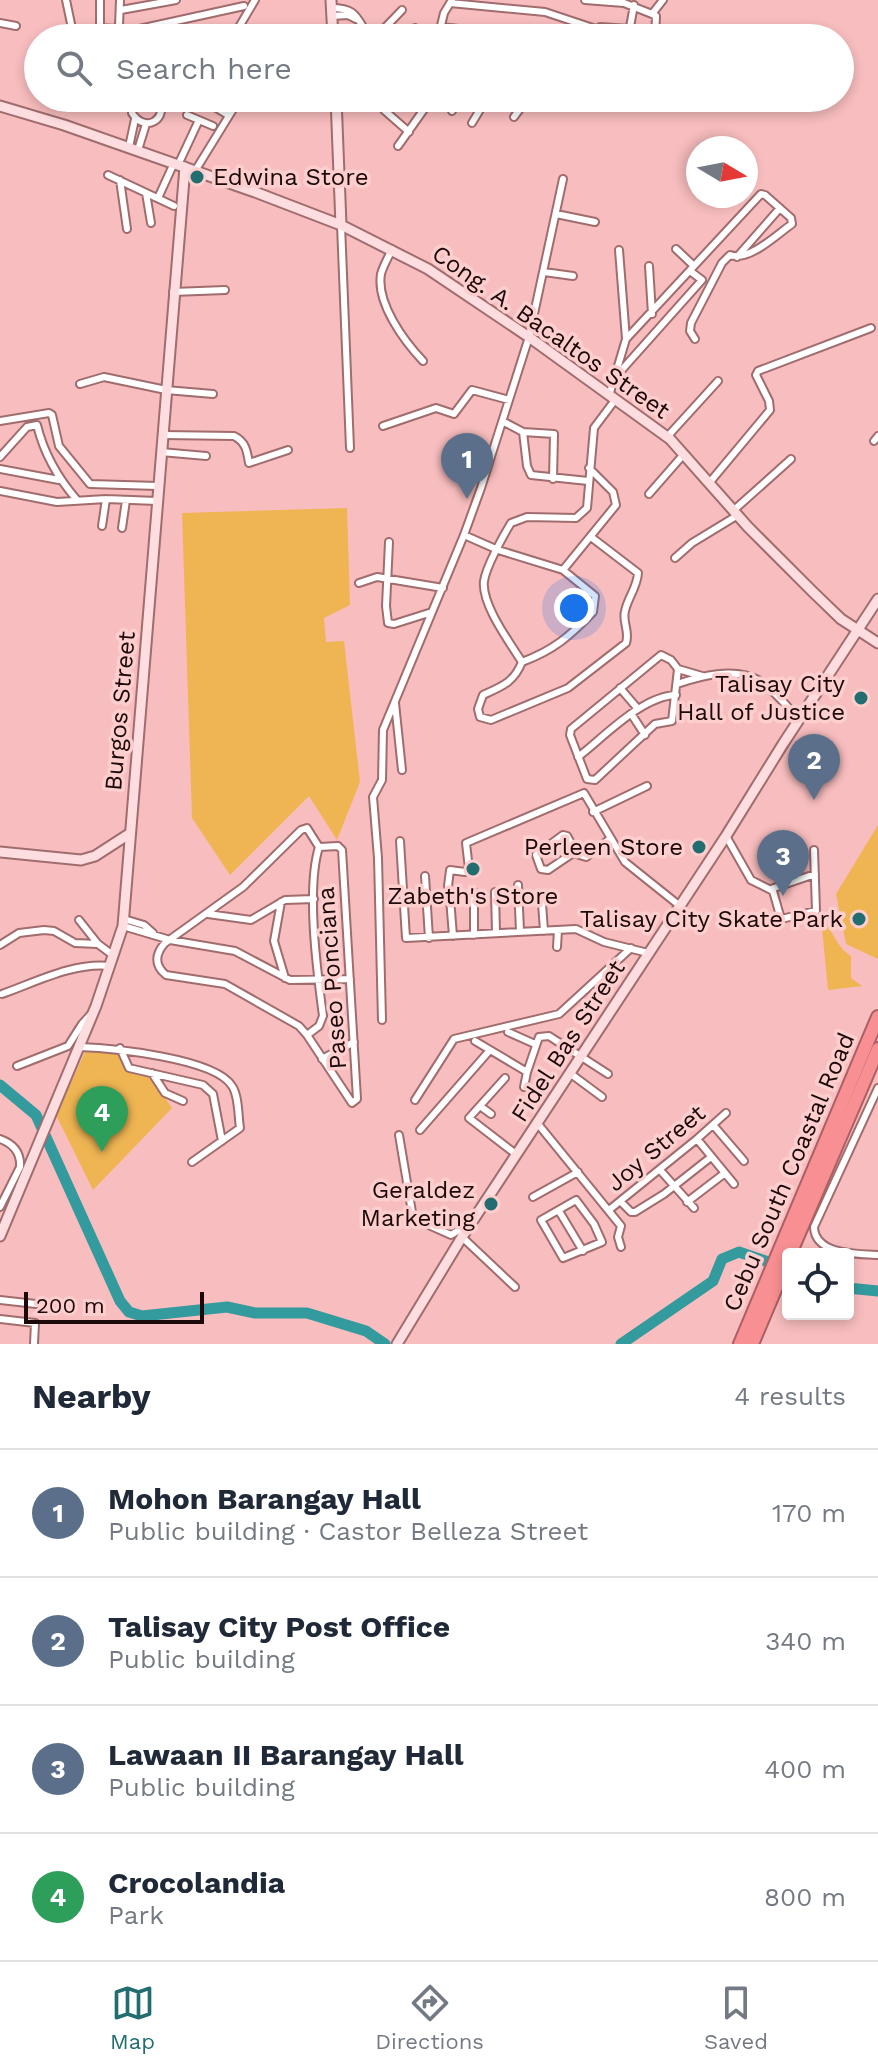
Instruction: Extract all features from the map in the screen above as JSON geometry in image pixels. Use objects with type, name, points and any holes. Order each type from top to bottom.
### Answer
[{"type":"highway","name":"Cebu South Coastal Road","points":[[792,1248],[878,1017]]},
{"type":"highway","name":"Cebu South Coastal Road","points":[[740,1344],[878,1049]]},
{"type":"highway","name":"Cebu South Coastal Road","points":[[752,1344],[782,1273]]},
{"type":"street","points":[[66,0],[71,24]]},
{"type":"street","points":[[100,0],[100,24]]},
{"type":"street","points":[[120,0],[121,24]]},
{"type":"street","points":[[121,10],[174,0]]},
{"type":"street","points":[[241,24],[255,0]]},
{"type":"street","points":[[497,8],[500,0]]},
{"type":"street","points":[[585,0],[634,5],[656,16],[658,24]]},
{"type":"street","points":[[652,14],[663,0]]},
{"type":"street","points":[[442,24],[451,2],[545,12],[585,24]]},
{"type":"street","points":[[630,24],[634,5]]},
{"type":"street","points":[[159,24],[244,6]]},
{"type":"street","points":[[331,8],[360,24]]},
{"type":"street","points":[[388,24],[402,10]]},
{"type":"street","points":[[0,23],[16,26]]},
{"type":"street","name":"Cong. A. Bacaltos Street","points":[[0,106],[133,149],[341,225],[428,269],[529,337],[667,437],[822,601],[858,632],[878,643]]},
{"type":"street","points":[[132,112],[135,119],[133,149]]},
{"type":"street","points":[[135,119],[146,124],[155,122],[161,112]]},
{"type":"street","points":[[223,112],[228,115]]},
{"type":"street","points":[[158,198],[230,112]]},
{"type":"street","points":[[337,112],[350,448]]},
{"type":"street","points":[[386,112],[409,132]]},
{"type":"street","points":[[398,146],[423,112]]},
{"type":"street","points":[[472,123],[479,112]]},
{"type":"street","points":[[514,117],[518,112]]},
{"type":"street","points":[[187,115],[213,126]]},
{"type":"street","points":[[183,167],[199,120]]},
{"type":"street","points":[[133,149],[146,124]]},
{"type":"street","name":"Burgos Street","points":[[0,1236],[93,1013],[124,923],[183,167]]},
{"type":"street","points":[[108,175],[174,206]]},
{"type":"street","points":[[382,1020],[378,858],[373,797],[382,780],[383,730],[464,535],[509,400],[529,337],[563,179]]},
{"type":"street","points":[[120,180],[127,229]]},
{"type":"street","points":[[146,193],[151,223]]},
{"type":"street","points":[[626,339],[761,194],[791,218],[792,224],[767,242],[733,256]]},
{"type":"street","points":[[695,339],[690,331],[691,323],[709,286],[733,256],[780,208]]},
{"type":"street","points":[[556,214],[595,222]]},
{"type":"street","points":[[717,243],[733,256]]},
{"type":"street","points":[[392,249],[381,274],[385,302],[411,349],[423,361]]},
{"type":"street","points":[[676,249],[709,286]]},
{"type":"street","points":[[522,662],[485,595],[484,580],[511,523],[527,517],[576,518],[587,508],[594,428],[612,398],[626,339],[619,250]]},
{"type":"street","points":[[649,266],[652,314]]},
{"type":"street","points":[[544,272],[573,276]]},
{"type":"street","points":[[616,375],[702,280]]},
{"type":"street","points":[[173,292],[225,290]]},
{"type":"street","points":[[710,482],[770,410],[769,401],[756,375],[758,371],[871,328]]},
{"type":"street","points":[[80,384],[104,377],[166,390],[213,394]]},
{"type":"street","points":[[667,437],[718,381]]},
{"type":"street","points":[[383,426],[436,408],[454,414],[472,390],[509,400]]},
{"type":"street","points":[[0,421],[49,413],[59,446],[90,484],[158,486]]},
{"type":"street","points":[[506,423],[523,432],[554,434],[553,479]]},
{"type":"street","points":[[0,457],[27,427],[37,425],[44,452],[60,480],[77,500]]},
{"type":"street","points":[[523,432],[529,473],[534,477],[588,481]]},
{"type":"street","points":[[163,435],[234,436],[246,447],[249,463],[288,450]]},
{"type":"street","points":[[161,452],[206,456]]},
{"type":"street","points":[[649,494],[684,454]]},
{"type":"street","points":[[675,558],[736,513],[791,459]]},
{"type":"street","points":[[563,570],[616,505],[613,492],[589,468]]},
{"type":"street","points":[[0,469],[60,480]]},
{"type":"street","points":[[0,491],[57,502],[106,499],[157,501]]},
{"type":"street","points":[[102,526],[106,499]]},
{"type":"street","points":[[122,528],[126,500]]},
{"type":"street","points":[[464,535],[498,550],[563,570],[595,596],[593,612],[556,648],[522,662],[516,677],[508,684],[483,695],[478,709],[480,717],[491,720],[568,688],[626,643],[629,635],[624,622],[625,611],[637,584],[638,573],[591,537]]},
{"type":"street","points":[[389,542],[386,606],[389,624],[432,612]]},
{"type":"street","points":[[359,583],[377,577],[443,588]]},
{"type":"street","name":"Fidel Bas Street","points":[[397,1344],[462,1237],[878,599]]},
{"type":"street","points":[[678,669],[672,721],[655,724],[594,780],[585,777],[570,735],[571,729],[661,655],[671,660],[678,669],[702,676]]},
{"type":"street","points":[[677,684],[702,676],[744,675],[756,679],[799,719]]},
{"type":"street","points":[[620,688],[638,709]]},
{"type":"street","points":[[578,757],[638,709],[660,697],[676,695]]},
{"type":"street","points":[[394,700],[402,770]]},
{"type":"street","points":[[632,715],[645,735]]},
{"type":"street","points":[[593,812],[647,786]]},
{"type":"street","points":[[448,886],[450,870],[465,872],[469,869],[466,843],[584,793],[625,862],[680,906]]},
{"type":"street","points":[[307,1035],[319,1026],[323,1016],[314,899],[314,863],[319,847],[309,830],[301,830],[243,887],[160,949],[157,958],[159,968],[166,975],[225,984],[299,1026],[322,1059],[354,1042]]},
{"type":"street","points":[[0,852],[81,860],[95,856],[129,834]]},
{"type":"street","points":[[577,854],[567,836],[563,835],[536,852],[544,870],[569,855],[586,857],[610,839]]},
{"type":"street","points":[[726,836],[751,880],[771,889],[781,919],[816,911],[814,850]]},
{"type":"street","points":[[400,841],[406,938],[576,929],[604,942],[648,953]]},
{"type":"street","name":"Paseo Ponciana","points":[[319,847],[338,846],[342,850],[357,1099],[354,1102],[350,1102],[322,1059]]},
{"type":"street","points":[[771,889],[815,874]]},
{"type":"street","points":[[425,876],[429,938]]},
{"type":"street","points":[[518,885],[520,931]]},
{"type":"street","points":[[474,892],[474,935]]},
{"type":"street","points":[[495,892],[496,933]]},
{"type":"street","points":[[808,896],[816,893]]},
{"type":"street","points":[[450,898],[453,936]]},
{"type":"street","points":[[208,914],[251,920],[281,902],[314,899]]},
{"type":"street","points":[[281,902],[274,941],[285,978]]},
{"type":"street","points":[[542,903],[544,931]]},
{"type":"street","points":[[2,994],[64,972],[112,961],[79,920]]},
{"type":"street","points":[[124,923],[144,925],[156,935],[170,940],[235,951],[298,982],[350,979]]},
{"type":"street","points":[[0,945],[19,933],[44,930],[54,931],[75,943],[98,944]]},
{"type":"street","points":[[557,947],[558,930]]},
{"type":"street","points":[[415,1100],[454,1039],[559,1014],[631,948]]},
{"type":"street","points":[[17,1066],[68,1046],[83,1022],[93,1013]]},
{"type":"street","points":[[508,1032],[535,1044]]},
{"type":"street","points":[[524,1087],[539,1037],[549,1036],[608,1074]]},
{"type":"street","points":[[475,1041],[527,1072]]},
{"type":"street","points":[[79,1047],[120,1048],[217,1070],[233,1087],[240,1128],[192,1162]]},
{"type":"street","points":[[120,1048],[129,1068],[209,1089],[213,1094],[222,1141]]},
{"type":"street","points":[[420,1130],[490,1050]]},
{"type":"street","points":[[152,1073],[165,1093],[183,1101]]},
{"type":"street","points":[[571,1074],[602,1097]]},
{"type":"street","points":[[505,1078],[469,1118],[517,1155]]},
{"type":"street","points":[[878,1088],[814,1227],[819,1241],[829,1247],[878,1255]]},
{"type":"street","points":[[480,1106],[491,1114]]},
{"type":"street","name":"Joy Street","points":[[594,1224],[726,1113]]},
{"type":"street","points":[[538,1124],[621,1226],[618,1237],[621,1247]]},
{"type":"street","points":[[714,1126],[744,1161]]},
{"type":"street","points":[[399,1135],[413,1218],[451,1235],[472,1223]]},
{"type":"street","points":[[0,1139],[13,1145],[21,1161],[0,1207]]},
{"type":"street","points":[[697,1139],[734,1184]]},
{"type":"street","points":[[621,1202],[633,1213],[711,1157]]},
{"type":"street","points":[[660,1170],[694,1208]]},
{"type":"street","points":[[533,1197],[578,1172]]},
{"type":"street","points":[[687,1202],[725,1173]]},
{"type":"street","points":[[576,1200],[594,1224],[602,1242],[563,1258],[541,1220],[559,1211],[576,1200]]},
{"type":"street","points":[[559,1211],[583,1251]]},
{"type":"street","points":[[462,1237],[515,1287]]},
{"type":"street","points":[[0,1300],[45,1305]]},
{"type":"street","points":[[0,1319],[35,1323],[34,1344]]},
{"type":"shaded area","points":[[347,508],[350,605],[324,618],[326,642],[344,641],[360,782],[337,840],[309,796],[230,875],[192,818],[182,513]]},
{"type":"shaded area","name":"Talisay City Skate Park","points":[[878,825],[878,959],[846,944],[836,894]]},
{"type":"shaded area","points":[[821,918],[851,956],[851,978],[862,986],[828,990]]},
{"type":"shaded area","points":[[86,1050],[117,1051],[125,1070],[148,1074],[172,1108],[93,1190],[56,1115]]},
{"type":"waterway","points":[[0,1085],[36,1115],[120,1301],[129,1312],[142,1316],[227,1307],[255,1313],[307,1313],[366,1331],[385,1344]]},
{"type":"waterway","points":[[621,1344],[713,1281],[722,1259],[739,1252],[780,1266]]},
{"type":"waterway","points":[[854,1289],[878,1291]]},
{"type":"place","name":"Edwina Store","points":[[197,177]]},
{"type":"place","name":"Mohon Barangay Hall","points":[[467,499]]},
{"type":"place","name":"Talisay City Hall of Justice","points":[[861,698]]},
{"type":"place","name":"Talisay City Post Office","points":[[814,800]]},
{"type":"place","name":"Perleen Store","points":[[699,847]]},
{"type":"place","name":"Zabeth's Store","points":[[473,869]]},
{"type":"place","name":"Lawaan II Barangay Hall","points":[[783,896]]},
{"type":"place","name":"Talisay City Skate Park","points":[[859,919]]},
{"type":"place","name":"Crocolandia","points":[[102,1152]]},
{"type":"place","name":"Geraldez Marketing","points":[[491,1204]]}]
